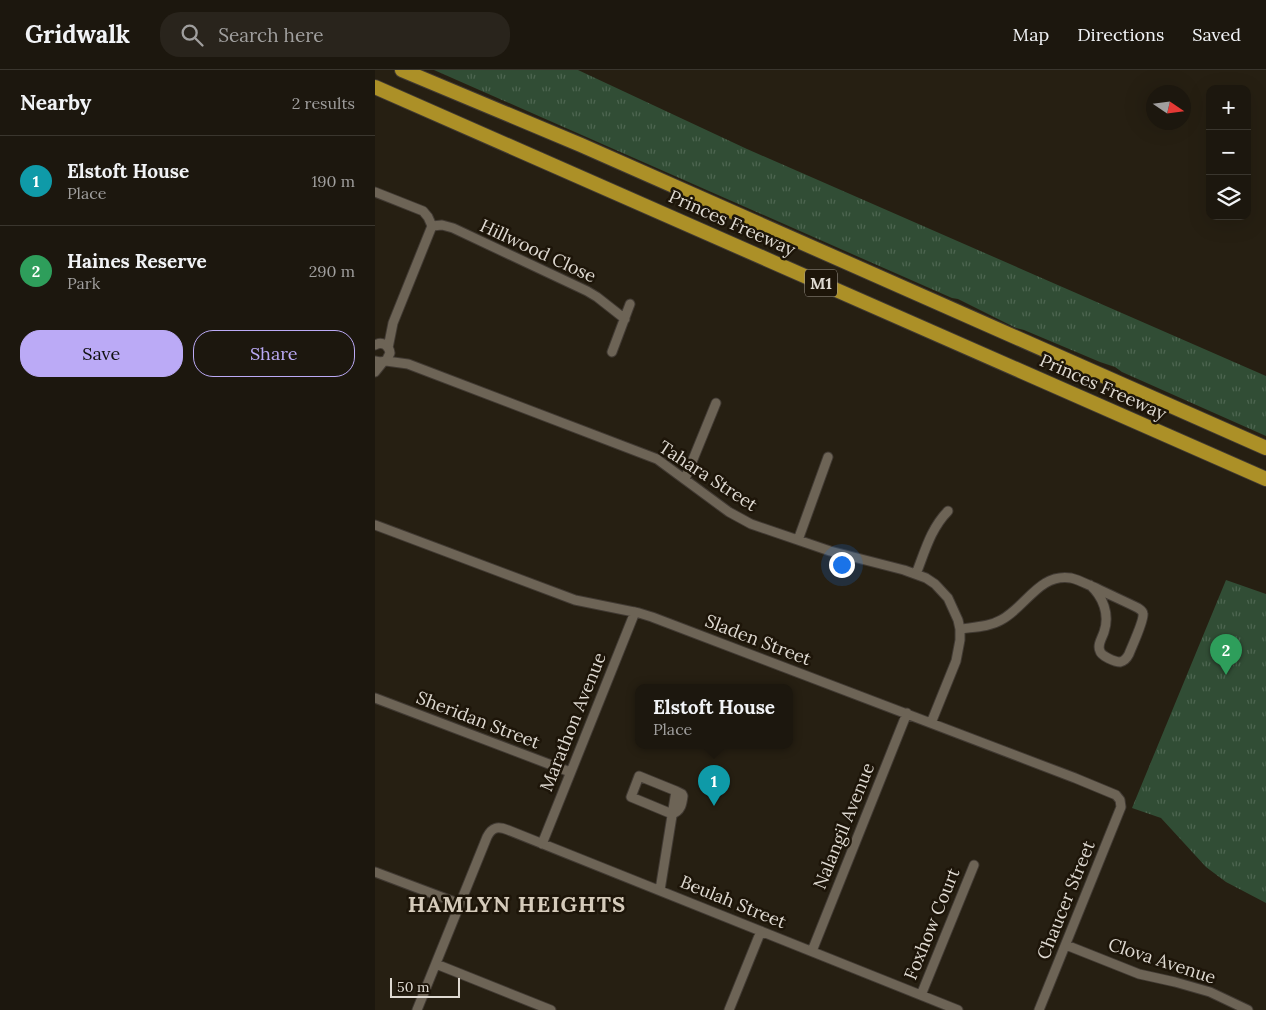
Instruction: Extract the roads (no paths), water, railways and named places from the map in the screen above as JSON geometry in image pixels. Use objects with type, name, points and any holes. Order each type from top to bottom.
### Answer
[{"type":"highway","name":"Princes Freeway","points":[[402,70],[581,145],[1266,448]]},
{"type":"highway","name":"Princes Freeway","points":[[375,87],[1266,479]]},
{"type":"street","points":[[375,192],[423,211],[428,217],[431,226],[393,323],[389,356],[381,361],[375,372]]},
{"type":"street","name":"Hillwood Close","points":[[431,226],[442,225],[453,228],[587,291],[597,296],[625,319]]},
{"type":"street","points":[[612,352],[630,304]]},
{"type":"street","points":[[376,344],[393,323]]},
{"type":"street","name":"Tahara Street","points":[[376,344],[384,344],[408,364]]},
{"type":"street","name":"Tahara Street","points":[[381,361],[408,364],[657,459],[729,512],[751,524],[830,551],[916,574],[935,584],[953,608],[960,629],[960,640],[958,656],[931,723]]},
{"type":"street","points":[[685,480],[716,404]]},
{"type":"street","points":[[798,540],[827,458]]},
{"type":"street","points":[[916,574],[934,528],[948,511]]},
{"type":"street","name":"Sladen Street","points":[[375,525],[575,600],[652,617],[1075,778],[1111,793],[1121,803]]},
{"type":"street","points":[[960,629],[984,626],[1001,620],[1014,612],[1040,586],[1050,580],[1059,578],[1079,580],[1138,608],[1143,613],[1128,656],[1122,662],[1103,656],[1099,650],[1105,628],[1106,612],[1100,597],[1089,585]]},
{"type":"street","name":"Marathon Avenue","points":[[542,844],[635,612]]},
{"type":"street","name":"Sheridan Street","points":[[375,698],[571,772]]},
{"type":"street","name":"Nalangil Avenue","points":[[812,951],[907,714]]},
{"type":"street","points":[[660,890],[676,791],[639,776],[631,797],[672,814]]},
{"type":"street","name":"Chaucer Street","points":[[1039,1010],[1121,809],[1121,803]]},
{"type":"street","name":"Beulah Street","points":[[460,904],[487,837],[490,831],[498,827],[958,1010]]},
{"type":"street","name":"Foxhow Court","points":[[921,995],[974,865]]},
{"type":"street","points":[[375,872],[460,904],[417,1010]]},
{"type":"street","points":[[729,1010],[761,931]]},
{"type":"street","name":"Clova Avenue","points":[[1066,945],[1139,974],[1210,992],[1248,1010]]},
{"type":"street","points":[[436,964],[551,1010]]},
{"type":"place","name":"Haines Reserve","points":[[1226,675]]},
{"type":"place","name":"Elstoft House","points":[[714,806]]},
{"type":"district","name":"HAMLYN HEIGHTS","points":[[517,904]]}]
